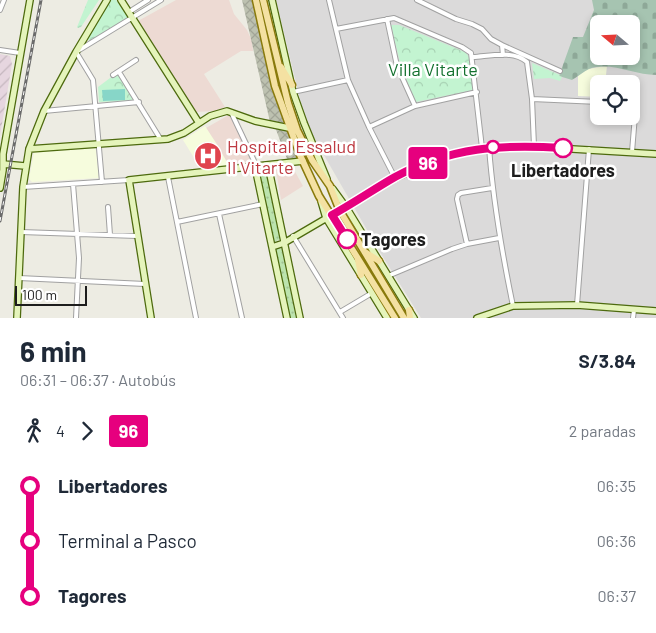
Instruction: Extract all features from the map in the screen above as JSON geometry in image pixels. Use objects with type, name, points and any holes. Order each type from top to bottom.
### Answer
[{"type":"main road","points":[[256,0],[275,86],[289,128],[303,161],[329,217],[357,257],[395,318]]},
{"type":"main road","points":[[263,0],[288,103],[297,130],[312,160],[343,209],[364,252],[404,318]]},
{"type":"main road","points":[[277,60],[293,89]]},
{"type":"main road","points":[[364,252],[379,261]]},
{"type":"main road","points":[[357,257],[361,275]]},
{"type":"main road","points":[[409,310],[410,318]]},
{"type":"street","points":[[0,10],[4,0]]},
{"type":"street","points":[[0,188],[3,154],[30,0]]},
{"type":"street","points":[[16,318],[22,278],[21,232],[23,187],[28,149],[44,111],[106,0]]},
{"type":"street","points":[[121,0],[199,123]]},
{"type":"street","points":[[76,52],[148,0]]},
{"type":"street","points":[[131,14],[161,0]]},
{"type":"street","points":[[272,0],[293,89],[304,124],[330,186]]},
{"type":"street","points":[[329,0],[348,80],[368,127],[395,178]]},
{"type":"street","points":[[417,0],[456,19],[482,28],[490,39],[560,71]]},
{"type":"street","points":[[336,29],[394,18],[472,53],[482,148]]},
{"type":"street","points":[[387,19],[397,66],[415,106]]},
{"type":"street","points":[[502,45],[503,55]]},
{"type":"street","points":[[0,50],[20,53]]},
{"type":"street","points":[[76,52],[93,78],[102,182]]},
{"type":"street","points":[[473,57],[515,55],[527,62],[532,99],[534,146]]},
{"type":"street","points":[[113,75],[136,60]]},
{"type":"street","points":[[119,72],[161,140]]},
{"type":"street","points":[[293,89],[348,80]]},
{"type":"street","points":[[368,127],[415,106],[477,92]]},
{"type":"street","points":[[532,99],[590,102]]},
{"type":"street","points":[[44,111],[139,102]]},
{"type":"street","points":[[28,149],[161,140],[175,137],[210,116],[227,111],[255,121],[289,128]]},
{"type":"street","points":[[231,112],[256,167],[262,204],[287,318]]},
{"type":"street","points":[[632,152],[634,125]]},
{"type":"street","points":[[272,248],[284,243],[395,178],[446,156],[489,147],[534,146],[656,154]]},
{"type":"street","points":[[489,147],[499,238],[513,306]]},
{"type":"street","points":[[577,305],[589,149]]},
{"type":"street","points":[[23,187],[168,177],[303,161]]},
{"type":"street","points":[[268,165],[300,318]]},
{"type":"street","points":[[2,168],[25,166]]},
{"type":"street","points":[[168,177],[196,318]]},
{"type":"street","points":[[129,180],[151,318]]},
{"type":"street","points":[[73,184],[79,258],[76,318]]},
{"type":"street","points":[[467,244],[457,199],[458,195],[492,188]]},
{"type":"street","points":[[177,222],[262,204]]},
{"type":"street","points":[[108,207],[110,235]]},
{"type":"street","points":[[343,209],[379,261],[414,318]]},
{"type":"street","points":[[219,214],[241,318]]},
{"type":"street","points":[[329,217],[387,318]]},
{"type":"street","points":[[21,232],[137,236]]},
{"type":"street","points":[[293,236],[344,318]]},
{"type":"street","points":[[388,276],[467,244],[499,238]]},
{"type":"street","points":[[22,278],[145,284]]},
{"type":"street","points":[[340,312],[372,293]]},
{"type":"street","points":[[477,318],[513,306],[577,305],[653,313]]},
{"type":"street","points":[[634,310],[634,318]]},
{"type":"shaded area","points":[[176,0],[229,0],[234,14],[247,30],[252,41],[253,51],[241,51],[204,74],[225,107],[214,111],[196,112],[138,21]]},
{"type":"shaded area","points":[[242,0],[255,0],[276,99],[285,124],[270,122]]},
{"type":"shaded area","points":[[276,0],[656,0],[656,318],[421,318],[378,249],[306,124]]},
{"type":"shaded area","points":[[0,54],[10,56],[12,64],[0,136]]},
{"type":"shaded area","points":[[607,66],[606,75],[590,75],[590,97],[578,96],[578,76],[588,69]]},
{"type":"shaded area","points":[[125,89],[125,100],[103,101],[102,90]]},
{"type":"shaded area","points":[[227,116],[231,116],[252,163],[229,166],[206,128]]},
{"type":"shaded area","name":"Hospital Essalud II Vitarte","points":[[205,126],[229,166],[201,169],[183,140]]},
{"type":"shaded area","points":[[275,127],[287,129],[298,158],[287,159]]},
{"type":"shaded area","points":[[94,148],[96,150],[99,178],[32,182],[29,179],[34,152]]},
{"type":"shaded area","points":[[293,168],[303,186],[281,200],[276,170]]},
{"type":"green space","points":[[88,0],[99,0],[81,27],[78,28],[77,27]]},
{"type":"green space","points":[[109,0],[116,0],[128,16],[127,19],[90,42],[87,38]]},
{"type":"green space","points":[[592,0],[656,0],[656,75],[614,67],[597,67],[589,69],[572,80],[559,76],[573,37],[583,37],[590,20],[590,65],[640,65],[640,15],[592,15],[594,10]]},
{"type":"green space","name":"Villa Vitarte","points":[[391,25],[399,25],[465,52],[470,58],[473,90],[416,102],[401,67]]},
{"type":"green space","points":[[532,63],[560,75],[562,77],[560,81],[550,78],[534,79]]},
{"type":"green space","points":[[114,75],[118,75],[135,101],[99,102],[98,87]]},
{"type":"green space","points":[[261,170],[266,171],[280,239],[275,242],[273,241],[259,173]]},
{"type":"green space","points":[[279,248],[282,249],[296,318],[289,318],[275,251]]},
{"type":"railway","points":[[0,221],[41,0]]},
{"type":"bus line","name":"96","points":[[347,239],[332,215],[395,178],[422,165],[446,156],[489,147],[563,148]]},
{"type":"place","name":"Libertadores","points":[[563,148]]},
{"type":"place","name":"Hospital Essalud II Vitarte","points":[[208,156]]},
{"type":"place","name":"Tagores","points":[[347,239]]}]
